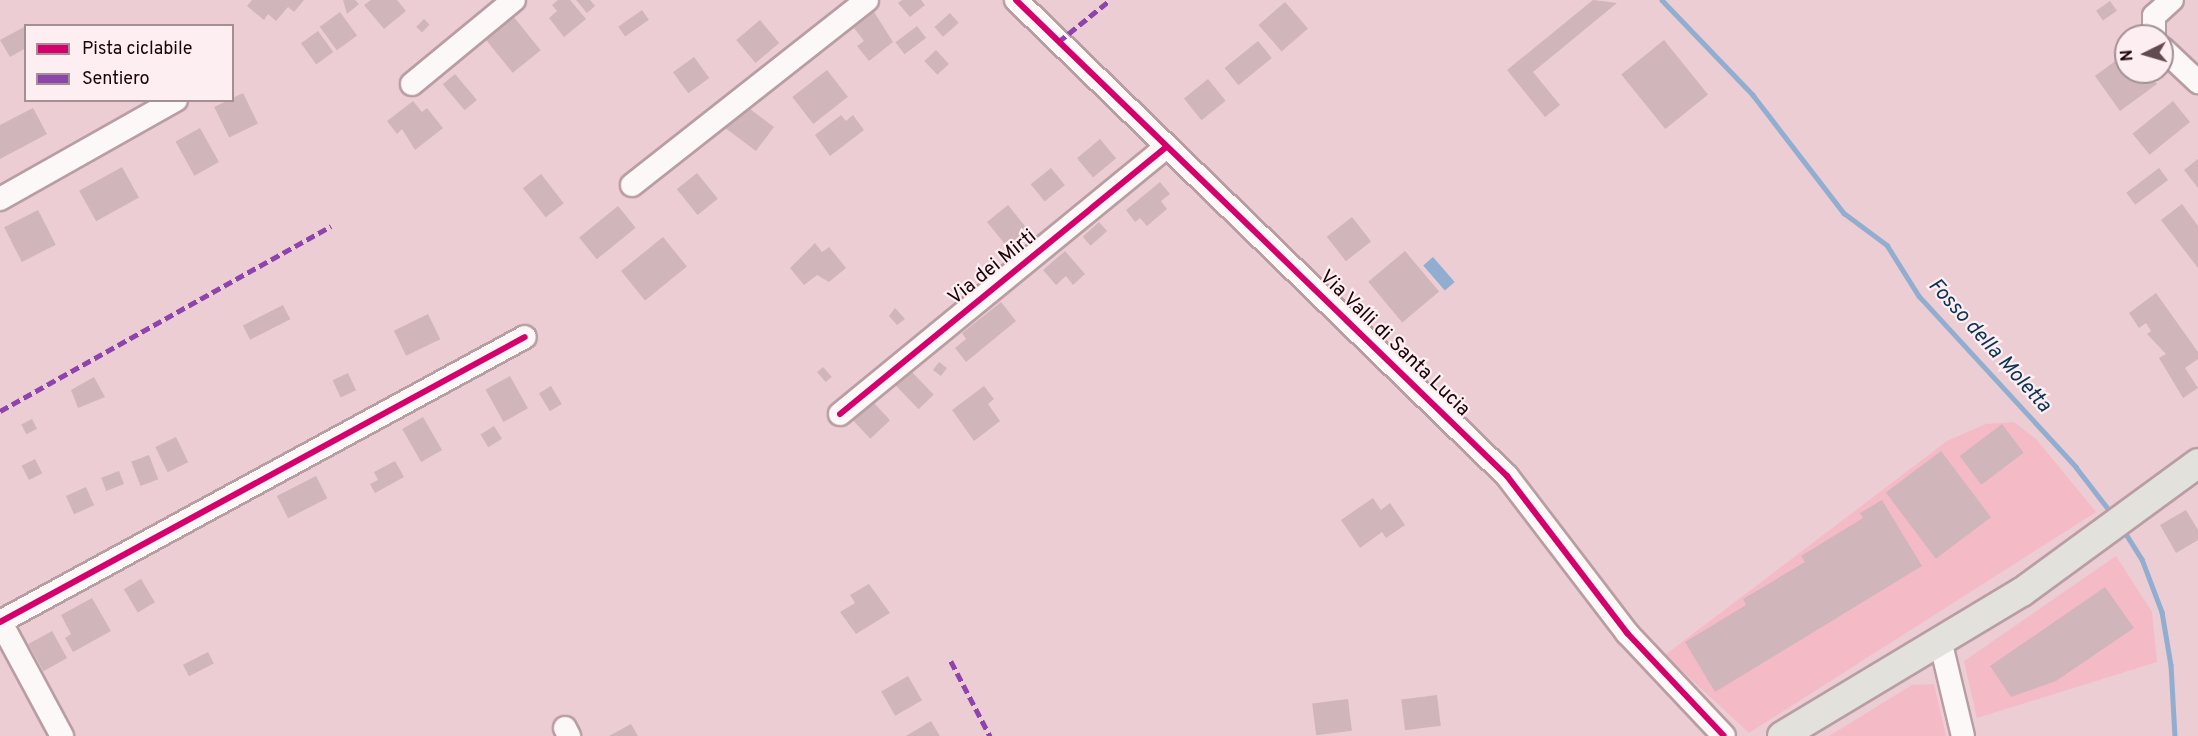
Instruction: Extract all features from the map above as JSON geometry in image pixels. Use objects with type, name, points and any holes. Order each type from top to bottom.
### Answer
[{"type":"main road","points":[[1782,736],[1941,644],[2101,536],[2198,463]]},
{"type":"street","points":[[412,84],[514,0]]},
{"type":"street","points":[[632,185],[867,0]]},
{"type":"street","name":"Via Valli di Santa Lucia","points":[[1016,0],[1507,476],[1627,633],[1724,736]]},
{"type":"street","points":[[2152,24],[2151,21],[2172,0]]},
{"type":"street","points":[[2174,59],[2198,82]]},
{"type":"street","points":[[0,199],[172,102]]},
{"type":"street","name":"Via dei Mirti","points":[[840,414],[1166,147]]},
{"type":"street","points":[[60,735],[0,621],[525,337]]},
{"type":"street","points":[[1941,644],[1963,736]]},
{"type":"shaded area","points":[[2014,422],[2036,439],[2096,512],[1749,733],[1665,655],[1947,441],[1986,424]]},
{"type":"shaded area","points":[[2116,556],[2152,612],[2157,662],[1977,718],[1964,661]]},
{"type":"shaded area","points":[[1934,684],[1946,736],[1829,736],[1912,685]]},
{"type":"water","points":[[1433,257],[1455,282],[1445,290],[1423,266]]},
{"type":"building","points":[[252,0],[304,0],[294,12],[288,7],[276,21],[268,14],[264,20],[247,6]]},
{"type":"building","points":[[343,0],[355,0],[359,4],[347,14]]},
{"type":"building","points":[[371,0],[397,0],[406,11],[384,29],[364,5]]},
{"type":"building","points":[[558,0],[570,0],[586,19],[564,37],[549,18],[557,11],[552,5]]},
{"type":"building","points":[[576,0],[590,0],[595,6],[587,13]]},
{"type":"building","points":[[902,0],[921,0],[925,5],[910,17],[898,3]]},
{"type":"building","points":[[1593,0],[1617,3],[1533,72],[1560,105],[1545,117],[1507,70]]},
{"type":"building","points":[[2110,1],[2117,11],[2103,21],[2096,11]]},
{"type":"building","points":[[1285,2],[1308,28],[1282,51],[1259,25]]},
{"type":"building","points":[[642,10],[649,20],[625,36],[618,27]]},
{"type":"building","points":[[340,12],[357,35],[337,50],[320,27]]},
{"type":"building","points":[[874,12],[893,42],[869,61],[857,46],[864,41],[854,28]]},
{"type":"building","points":[[950,13],[959,23],[943,37],[934,27]]},
{"type":"building","points":[[513,16],[541,50],[513,73],[485,39]]},
{"type":"building","points":[[424,19],[430,25],[422,32],[416,27]]},
{"type":"building","points":[[760,20],[779,43],[756,63],[736,40]]},
{"type":"building","points":[[917,26],[926,38],[904,54],[895,42]]},
{"type":"building","points":[[24,27],[24,49],[10,57],[0,40]]},
{"type":"building","points":[[318,31],[333,52],[316,64],[301,43]]},
{"type":"building","points":[[1664,40],[1708,94],[1665,129],[1621,75]]},
{"type":"building","points":[[1258,41],[1272,58],[1238,85],[1225,68]]},
{"type":"building","points":[[936,50],[949,64],[937,75],[924,61]]},
{"type":"building","points":[[694,57],[709,78],[688,93],[673,72]]},
{"type":"building","points":[[2114,62],[2114,84],[2157,84],[2120,111],[2095,76]]},
{"type":"building","points":[[827,70],[848,97],[813,124],[792,97]]},
{"type":"building","points":[[455,74],[477,100],[465,110],[443,84]]},
{"type":"building","points":[[1208,79],[1226,101],[1202,120],[1184,99]]},
{"type":"building","points":[[243,93],[258,124],[229,138],[214,107],[225,102],[234,102],[234,97]]},
{"type":"building","points":[[413,101],[422,112],[427,108],[443,128],[415,150],[402,129],[397,134],[387,121]]},
{"type":"building","points":[[2173,101],[2190,122],[2150,155],[2133,134]]},
{"type":"building","points":[[742,103],[774,127],[756,151],[724,127]]},
{"type":"building","points":[[33,108],[47,134],[0,159],[0,125]]},
{"type":"building","points":[[841,115],[846,121],[853,115],[864,130],[830,156],[815,135]]},
{"type":"building","points":[[200,128],[219,162],[194,176],[176,142]]},
{"type":"building","points":[[1100,139],[1116,158],[1093,177],[1077,158]]},
{"type":"building","points":[[2198,159],[2198,188],[2184,170]]},
{"type":"building","points":[[122,167],[139,198],[96,221],[79,191]]},
{"type":"building","points":[[1051,168],[1065,185],[1045,201],[1031,184]]},
{"type":"building","points":[[2159,168],[2168,180],[2135,205],[2126,193]]},
{"type":"building","points":[[697,173],[718,199],[698,215],[677,189]]},
{"type":"building","points":[[541,174],[564,203],[546,217],[523,188]]},
{"type":"building","points":[[1160,182],[1170,194],[1161,201],[1167,209],[1147,226],[1140,218],[1135,222],[1126,210]]},
{"type":"building","points":[[2182,204],[2198,226],[2198,268],[2161,220]]},
{"type":"building","points":[[1008,205],[1029,231],[1008,248],[987,222]]},
{"type":"building","points":[[618,206],[636,228],[597,259],[579,237]]},
{"type":"building","points":[[38,210],[56,245],[22,262],[4,227]]},
{"type":"building","points":[[1352,217],[1371,241],[1346,261],[1327,237]]},
{"type":"building","points":[[1099,222],[1107,231],[1091,246],[1083,237]]},
{"type":"building","points":[[663,237],[687,267],[645,301],[621,271]]},
{"type":"building","points":[[815,243],[822,252],[829,247],[846,268],[829,282],[817,275],[804,285],[790,268]]},
{"type":"building","points":[[1065,251],[1085,274],[1073,285],[1066,276],[1056,285],[1043,270]]},
{"type":"building","points":[[1405,251],[1439,292],[1402,322],[1368,282]]},
{"type":"building","points":[[2156,293],[2198,352],[2198,359],[2185,368],[2198,388],[2183,398],[2159,358],[2166,354],[2147,334],[2151,331],[2146,323],[2139,328],[2129,313]]},
{"type":"building","points":[[1001,302],[1016,321],[966,362],[955,348],[966,339],[962,333]]},
{"type":"building","points":[[283,305],[290,319],[250,340],[243,325]]},
{"type":"building","points":[[895,308],[905,319],[897,325],[889,316]]},
{"type":"building","points":[[428,314],[440,339],[406,356],[394,331]]},
{"type":"building","points":[[939,362],[947,368],[941,376],[933,370]]},
{"type":"building","points":[[823,367],[832,377],[826,382],[817,372]]},
{"type":"building","points":[[908,368],[934,395],[919,409],[893,383]]},
{"type":"building","points":[[348,373],[356,390],[341,397],[333,380]]},
{"type":"building","points":[[510,376],[528,408],[503,422],[486,390]]},
{"type":"building","points":[[94,377],[105,397],[78,408],[71,390]]},
{"type":"building","points":[[551,386],[562,404],[550,411],[539,393]]},
{"type":"building","points":[[984,386],[994,399],[988,404],[1000,421],[974,441],[952,410]]},
{"type":"building","points":[[873,402],[890,420],[870,439],[853,420]]},
{"type":"building","points":[[423,417],[442,450],[421,462],[402,429]]},
{"type":"building","points":[[32,419],[37,429],[26,434],[21,424]]},
{"type":"building","points":[[2002,424],[2024,453],[1981,485],[1960,456]]},
{"type":"building","points":[[494,426],[502,439],[488,447],[480,434]]},
{"type":"building","points":[[176,437],[188,462],[168,472],[155,447]]},
{"type":"building","points":[[1941,451],[1991,517],[1936,559],[1886,493]]},
{"type":"building","points":[[149,455],[158,479],[141,486],[131,462]]},
{"type":"building","points":[[35,459],[42,473],[29,480],[22,466]]},
{"type":"building","points":[[395,461],[404,477],[375,493],[370,484],[378,480],[374,472]]},
{"type":"building","points":[[119,471],[124,484],[106,491],[101,478]]},
{"type":"building","points":[[316,476],[327,498],[288,518],[277,496]]},
{"type":"building","points":[[86,487],[94,505],[74,514],[66,496]]},
{"type":"building","points":[[1373,498],[1381,510],[1390,503],[1405,525],[1386,538],[1382,532],[1360,548],[1341,520]]},
{"type":"building","points":[[1882,500],[1922,566],[1715,692],[1685,642],[1746,605],[1743,599],[1805,562],[1801,556],[1863,518],[1860,513]]},
{"type":"building","points":[[2186,510],[2198,530],[2198,540],[2176,553],[2160,525]]},
{"type":"building","points":[[141,579],[155,602],[138,612],[124,589]]},
{"type":"building","points":[[869,584],[890,613],[856,634],[840,612],[855,603],[850,595]]},
{"type":"building","points":[[2105,587],[2134,628],[2056,681],[2011,697],[1990,666]]},
{"type":"building","points":[[92,598],[111,631],[73,652],[65,638],[71,634],[61,615]]},
{"type":"building","points":[[52,631],[67,658],[43,671],[28,644]]},
{"type":"building","points":[[208,652],[214,664],[189,676],[183,665]]},
{"type":"building","points":[[908,676],[922,700],[895,716],[881,692]]},
{"type":"building","points":[[1437,695],[1441,726],[1405,730],[1401,699]]},
{"type":"building","points":[[1348,699],[1352,731],[1316,735],[1312,703]]},
{"type":"building","points":[[931,721],[940,736],[906,736]]},
{"type":"building","points":[[631,724],[638,736],[609,736]]},
{"type":"waterway","name":"Fosso della Moletta","points":[[1662,0],[1753,95],[1844,213],[1887,245],[1919,296],[2076,467],[2113,515]]},
{"type":"waterway","name":"Fosso della Moletta","points":[[2123,529],[2142,559],[2162,612],[2171,665],[2175,736]]},
{"type":"marked path","points":[[1058,42],[1110,0]]},
{"type":"marked path","points":[[0,411],[331,226]]},
{"type":"marked path","points":[[951,661],[990,736]]},
{"type":"cycle path","points":[[1016,0],[1507,476],[1627,633],[1724,736]]},
{"type":"cycle path","points":[[840,414],[1166,147]]},
{"type":"cycle path","points":[[0,622],[525,337]]}]
